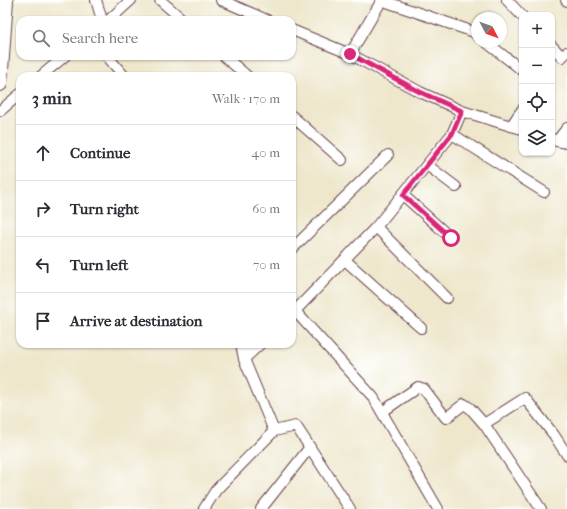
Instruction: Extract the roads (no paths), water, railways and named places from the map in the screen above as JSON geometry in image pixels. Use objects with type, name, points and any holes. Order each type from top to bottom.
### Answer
[{"type":"street","points":[[0,84],[6,0]]},
{"type":"street","points":[[96,0],[101,16]]},
{"type":"street","points":[[113,16],[131,0]]},
{"type":"street","points":[[160,0],[178,16]]},
{"type":"street","points":[[221,0],[259,16]]},
{"type":"street","points":[[350,54],[381,0],[471,31]]},
{"type":"street","points":[[506,0],[519,13]]},
{"type":"street","points":[[296,32],[350,54],[420,92],[462,111],[519,129]]},
{"type":"street","points":[[494,48],[519,68]]},
{"type":"street","points":[[554,48],[562,57],[567,52]]},
{"type":"street","points":[[46,72],[60,60]]},
{"type":"street","points":[[110,60],[121,72]]},
{"type":"street","points":[[229,60],[242,72]]},
{"type":"street","points":[[0,111],[16,97]]},
{"type":"street","points":[[296,310],[376,227],[403,195],[452,134],[462,111]]},
{"type":"street","points":[[511,126],[519,114]]},
{"type":"street","points":[[296,120],[342,160]]},
{"type":"street","points":[[559,141],[567,128]]},
{"type":"street","points":[[452,134],[544,192]]},
{"type":"street","points":[[296,245],[388,155]]},
{"type":"street","points":[[427,165],[456,187]]},
{"type":"street","points":[[403,195],[451,238]]},
{"type":"street","points":[[376,227],[447,298]]},
{"type":"street","points":[[345,260],[421,328]]},
{"type":"street","points":[[296,314],[373,397],[438,509]]},
{"type":"street","points":[[242,348],[244,359],[274,431]]},
{"type":"street","points":[[244,359],[256,348]]},
{"type":"street","points":[[382,412],[418,387],[424,389],[446,418],[464,404],[470,408],[484,424],[541,509]]},
{"type":"street","points":[[484,424],[525,398],[554,435],[567,455]]},
{"type":"street","points":[[204,509],[216,490],[274,431],[296,426],[350,509]]},
{"type":"street","points":[[260,509],[310,447]]}]
